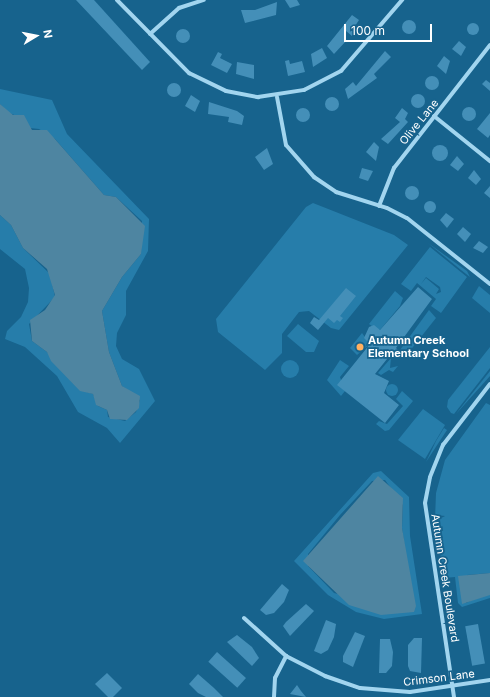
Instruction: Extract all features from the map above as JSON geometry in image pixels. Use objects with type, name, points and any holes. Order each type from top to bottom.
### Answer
[{"type":"street","points":[[117,0],[189,72],[211,85],[243,96],[277,96],[322,83],[341,71],[402,0]]},
{"type":"street","points":[[150,34],[179,8],[204,0]]},
{"type":"street","name":"Olive Lane","points":[[380,206],[394,168],[434,116],[484,56],[490,45]]},
{"type":"street","points":[[484,56],[490,56]]},
{"type":"street","points":[[277,96],[281,133],[299,163],[336,192],[380,206],[407,218],[490,284]]},
{"type":"street","points":[[434,116],[490,161]]},
{"type":"street","name":"Autumn Creek Boulevard","points":[[454,697],[425,503],[430,477],[443,445],[490,384]]},
{"type":"street","name":"Crimson Lane","points":[[244,618],[286,656],[325,676],[360,688],[410,692],[490,680]]},
{"type":"street","points":[[274,697],[275,678],[286,656]]},
{"type":"shaded area","points":[[0,89],[52,100],[67,134],[149,219],[148,251],[126,291],[126,315],[117,333],[116,346],[122,359],[139,369],[155,401],[120,443],[107,428],[78,412],[57,376],[25,347],[5,339],[7,331],[21,317],[28,302],[29,288],[25,269],[0,249],[0,215],[11,225],[23,248],[50,274],[55,297],[29,324],[32,341],[47,352],[80,390],[93,394],[98,406],[107,410],[108,417],[125,421],[136,412],[140,400],[122,386],[109,352],[102,311],[122,277],[141,254],[142,221],[116,197],[104,195],[55,139],[39,129],[30,128],[25,119],[9,113],[0,104]]},
{"type":"shaded area","points":[[0,104],[13,115],[24,115],[32,130],[47,130],[104,195],[116,197],[145,226],[141,254],[122,277],[102,311],[109,352],[122,386],[140,396],[139,408],[127,420],[110,419],[107,410],[96,405],[93,394],[80,391],[51,361],[47,352],[32,341],[30,320],[45,310],[55,295],[47,269],[23,248],[11,225],[0,215]]},
{"type":"shaded area","points":[[313,203],[394,235],[408,245],[339,330],[331,328],[309,311],[299,312],[282,334],[282,353],[265,370],[218,332],[216,319],[306,207]]},
{"type":"shaded area","points":[[428,243],[467,271],[470,277],[461,270]]},
{"type":"shaded area","points":[[430,247],[467,277],[441,313],[431,306],[436,299],[417,283],[411,291],[401,284]],"holes":[[[426,277],[440,287],[441,292],[436,294],[439,289],[426,278],[421,284]]]},
{"type":"shaded area","points":[[479,286],[490,295],[490,313],[472,298]]},
{"type":"shaded area","points":[[395,291],[403,298],[400,306],[380,330],[373,327],[369,324]]},
{"type":"shaded area","points":[[429,310],[436,318],[409,352],[400,350]]},
{"type":"shaded area","points":[[298,324],[319,341],[314,352],[306,352],[287,336]]},
{"type":"shaded area","points":[[362,333],[370,344],[357,355],[350,348]]},
{"type":"shaded area","points":[[490,347],[490,368],[454,414],[451,413],[447,407],[448,400]]},
{"type":"shaded area","points":[[391,358],[390,368],[398,366],[393,372],[389,370],[381,375],[378,373]]},
{"type":"shaded area","points":[[290,360],[296,363],[299,369],[296,375],[290,378],[284,375],[281,369],[284,363]]},
{"type":"shaded area","points":[[340,360],[349,366],[340,377],[345,391],[341,396],[327,380]]},
{"type":"shaded area","points":[[490,371],[490,376],[456,414],[459,410]]},
{"type":"shaded area","points":[[390,384],[394,384],[398,390],[394,396],[390,396],[386,392],[386,388]]},
{"type":"shaded area","points":[[402,391],[413,401],[389,430],[385,431],[376,424],[379,421],[387,424],[403,406],[396,399]]},
{"type":"shaded area","points":[[486,403],[490,405],[490,573],[467,575],[466,603],[483,595],[490,595],[490,598],[462,607],[458,603],[455,577],[444,578],[435,519],[436,493],[445,460]]},
{"type":"shaded area","points":[[423,409],[445,425],[425,459],[398,440]]},
{"type":"shaded area","points":[[444,428],[447,430],[426,462],[436,441]]},
{"type":"shaded area","points":[[381,471],[409,497],[410,536],[422,614],[384,619],[356,612],[328,595],[294,561],[373,473]],"holes":[[[385,480],[403,505],[402,528],[414,612],[334,593],[308,566],[308,554],[340,515],[372,481]]]},
{"type":"shaded area","points":[[378,476],[403,498],[402,528],[416,606],[414,612],[381,615],[349,605],[303,561]]},
{"type":"shaded area","points":[[490,573],[490,595],[462,604],[458,576]]},
{"type":"building","points":[[76,0],[94,0],[150,62],[142,70]]},
{"type":"building","points":[[285,0],[297,0],[300,5],[290,8]]},
{"type":"building","points":[[277,2],[276,15],[245,23],[241,10],[255,10]]},
{"type":"building","points":[[352,15],[359,20],[353,29],[356,31],[352,36],[346,31],[346,41],[334,54],[327,46]]},
{"type":"building","points":[[409,20],[414,22],[416,27],[414,32],[409,34],[404,32],[402,27],[404,22]]},
{"type":"building","points":[[475,23],[478,24],[478,34],[471,35],[468,34],[467,27],[468,24]]},
{"type":"building","points":[[183,29],[188,31],[190,36],[188,41],[183,43],[178,41],[176,36],[178,31]]},
{"type":"building","points":[[459,41],[466,47],[461,56],[452,49]]},
{"type":"building","points":[[322,48],[327,58],[313,67],[311,54]]},
{"type":"building","points":[[385,51],[391,57],[374,74],[377,78],[348,99],[345,89],[353,82],[356,86]]},
{"type":"building","points":[[218,52],[222,54],[220,58],[232,64],[227,73],[211,65]]},
{"type":"building","points":[[444,56],[450,61],[446,74],[437,66]]},
{"type":"building","points":[[289,60],[290,64],[302,61],[305,72],[288,76],[285,61]]},
{"type":"building","points":[[237,62],[254,65],[254,79],[236,74]]},
{"type":"building","points":[[432,76],[437,78],[439,83],[437,88],[432,90],[427,88],[425,83],[427,78]]},
{"type":"building","points":[[486,80],[490,83],[490,91],[482,84]]},
{"type":"building","points":[[171,83],[177,83],[181,87],[181,93],[177,97],[171,97],[167,93],[167,87]]},
{"type":"building","points":[[418,94],[423,96],[425,101],[423,106],[418,108],[413,106],[411,101],[413,96]]},
{"type":"building","points":[[191,95],[200,101],[195,112],[185,106]]},
{"type":"building","points":[[329,97],[335,97],[339,101],[339,107],[335,111],[329,111],[325,107],[325,101]]},
{"type":"building","points":[[209,102],[237,111],[244,116],[242,125],[228,122],[229,117],[208,114]]},
{"type":"building","points":[[469,107],[474,109],[476,114],[474,119],[469,121],[464,119],[462,114],[464,109]]},
{"type":"building","points":[[300,108],[306,108],[310,112],[310,118],[306,122],[300,122],[296,118],[296,112]]},
{"type":"building","points":[[402,108],[408,113],[405,119],[408,122],[388,144],[381,139],[400,122],[395,118]]},
{"type":"building","points":[[490,113],[490,135],[488,138],[477,129]]},
{"type":"building","points":[[374,142],[379,147],[376,161],[366,152]]},
{"type":"building","points":[[440,145],[447,150],[448,153],[443,160],[440,161],[433,156],[432,153],[437,146]]},
{"type":"building","points":[[267,148],[273,164],[264,170],[255,157]]},
{"type":"building","points":[[457,156],[464,164],[458,171],[450,165]]},
{"type":"building","points":[[362,168],[373,171],[368,181],[359,178]]},
{"type":"building","points":[[474,170],[481,179],[476,185],[468,178]]},
{"type":"building","points":[[412,186],[417,188],[419,193],[417,198],[412,200],[407,198],[405,193],[407,188]]},
{"type":"building","points":[[490,186],[490,198],[484,193]]},
{"type":"building","points":[[428,201],[432,201],[436,207],[432,213],[428,213],[424,209],[424,205]]},
{"type":"building","points":[[446,213],[454,219],[447,228],[440,220]]},
{"type":"building","points":[[463,227],[471,234],[465,242],[457,234]]},
{"type":"building","points":[[479,241],[488,247],[483,253],[473,248]]},
{"type":"building","points":[[418,287],[432,299],[396,348],[400,352],[396,358],[391,354],[375,374],[389,381],[384,393],[399,405],[385,423],[337,385],[370,344],[364,338],[369,327],[374,325],[380,330]]},
{"type":"building","points":[[346,288],[356,296],[340,316],[343,318],[340,322],[337,320],[334,323],[328,318],[318,330],[310,323],[314,317],[319,320]]},
{"type":"building","points":[[282,584],[289,590],[284,602],[274,613],[266,615],[260,610]]},
{"type":"building","points":[[306,604],[314,611],[290,636],[283,626]]},
{"type":"building","points":[[326,620],[336,624],[334,637],[328,650],[321,654],[314,651]]},
{"type":"building","points":[[478,624],[485,663],[472,666],[465,626]]},
{"type":"building","points":[[355,632],[365,636],[353,667],[343,662],[343,656]]},
{"type":"building","points":[[237,635],[252,647],[259,658],[252,666],[227,642]]},
{"type":"building","points":[[414,638],[422,638],[421,673],[410,671],[408,666],[408,645]]},
{"type":"building","points":[[380,639],[390,639],[393,652],[392,666],[386,673],[379,673]]},
{"type":"building","points":[[217,652],[246,678],[237,688],[208,662]]},
{"type":"building","points":[[107,673],[122,688],[113,697],[108,697],[95,684]]},
{"type":"building","points":[[198,674],[223,697],[206,697],[198,693],[189,684]]},
{"type":"building","points":[[297,685],[301,691],[306,697],[290,694]]},
{"type":"place","name":"Autumn Creek Elementary School","points":[[360,347]]}]
